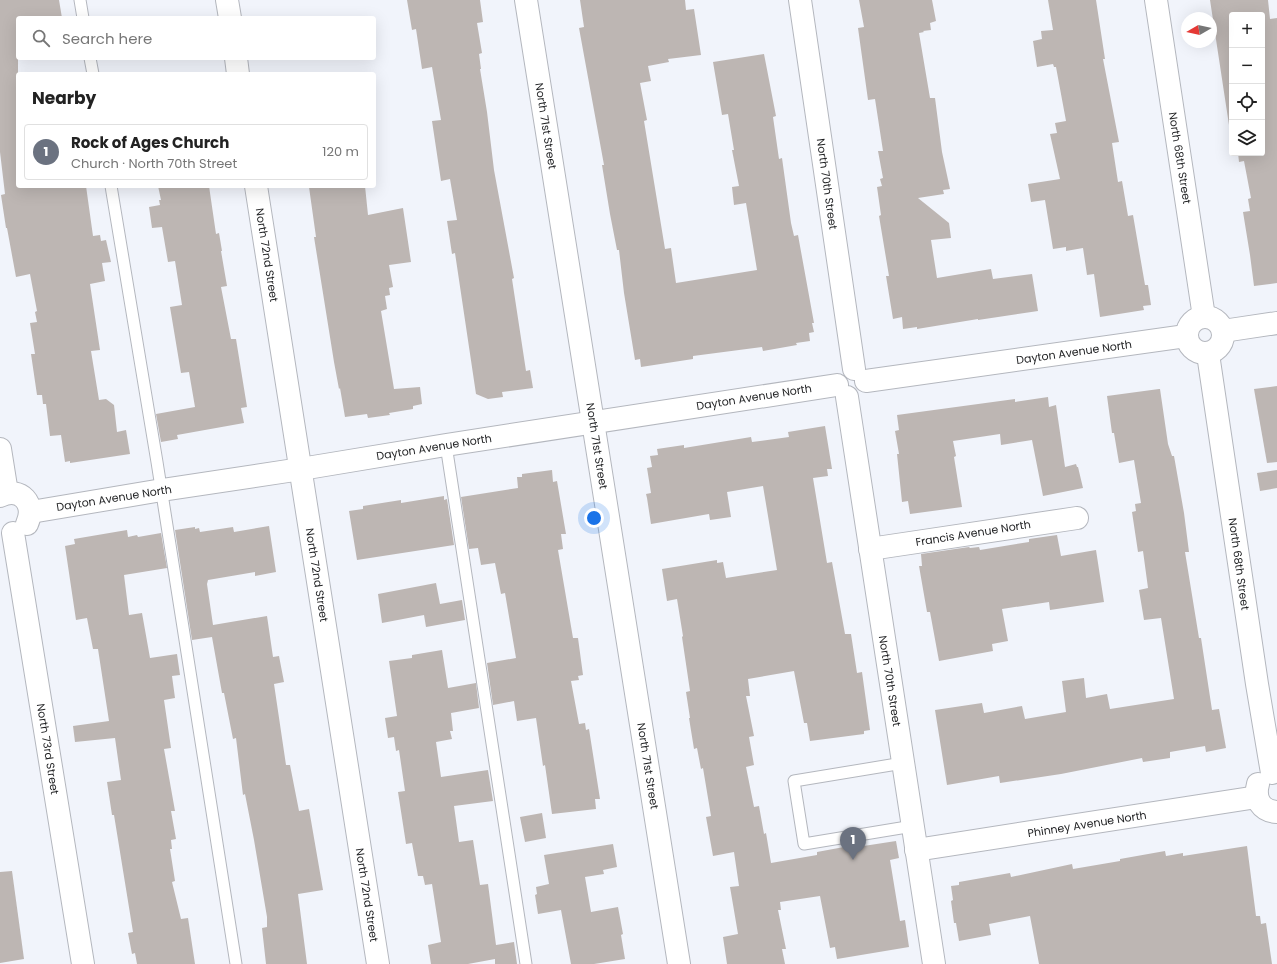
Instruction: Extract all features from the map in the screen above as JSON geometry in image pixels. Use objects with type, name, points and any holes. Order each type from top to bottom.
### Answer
[{"type":"street","points":[[227,0],[230,16]]},
{"type":"street","name":"North 71st Street","points":[[526,0],[680,964]]},
{"type":"street","name":"North 70th Street","points":[[800,0],[860,375]]},
{"type":"street","name":"North 68th Street","points":[[1156,0],[1204,317]]},
{"type":"street","points":[[236,60],[238,72]]},
{"type":"street","name":"North 72nd Street","points":[[256,188],[378,964]]},
{"type":"street","points":[[1204,317],[1216,321],[1223,331],[1221,344],[1218,348],[1208,354],[1197,352],[1193,349],[1189,345],[1186,336],[1188,327],[1192,322],[1204,317]]},
{"type":"street","points":[[1223,331],[1277,323]]},
{"type":"street","name":"Dayton Avenue North","points":[[860,375],[1186,336]]},
{"type":"street","name":"North 68th Street","points":[[1208,354],[1257,684],[1275,773]]},
{"type":"street","points":[[842,391],[837,382],[844,370],[860,375]]},
{"type":"street","name":"Dayton Avenue North","points":[[31,512],[593,422],[842,391]]},
{"type":"street","name":"North 70th Street","points":[[842,391],[870,549],[934,964]]},
{"type":"street","points":[[0,449],[4,495],[14,493],[26,499],[31,512],[28,524],[23,529],[6,532]]},
{"type":"street","name":"Francis Avenue North","points":[[870,549],[1077,518]]},
{"type":"street","name":"North 73rd Street","points":[[6,532],[83,964]]},
{"type":"street","points":[[1275,773],[1262,778],[1256,790],[1259,803],[1270,812],[1277,812]]},
{"type":"street","name":"Phinney Avenue North","points":[[916,850],[1257,797]]},
{"type":"lane","points":[[80,0],[83,16]]},
{"type":"lane","points":[[90,60],[93,72]]},
{"type":"lane","points":[[111,188],[162,490],[236,964]]},
{"type":"lane","points":[[446,445],[526,964]]},
{"type":"lane","points":[[903,763],[794,781],[800,820],[804,844],[913,826]]},
{"type":"building","points":[[0,0],[59,0],[62,16],[16,16],[16,60],[18,60],[18,72],[16,72],[16,188],[86,188],[93,236],[100,235],[101,241],[106,240],[111,262],[102,263],[105,281],[90,284],[100,350],[91,351],[99,400],[106,399],[114,405],[117,432],[126,430],[130,454],[70,463],[70,461],[65,462],[61,435],[50,436],[46,404],[43,404],[42,395],[37,395],[31,354],[35,354],[30,323],[37,322],[35,312],[37,311],[30,274],[16,277],[1,195],[5,194],[0,152]]},
{"type":"building","points":[[407,0],[480,0],[483,22],[477,23],[482,53],[479,54],[480,69],[494,170],[514,278],[512,279],[526,371],[530,370],[533,388],[502,392],[503,397],[488,399],[476,394],[455,253],[452,254],[447,221],[457,220],[450,179],[441,181],[432,121],[441,120],[432,67],[422,69],[416,29],[412,30]]},
{"type":"building","points":[[580,0],[685,0],[686,10],[694,9],[701,55],[668,59],[669,62],[648,66],[651,81],[640,83],[647,120],[644,121],[665,249],[671,248],[676,283],[757,270],[746,203],[734,205],[732,187],[739,186],[732,150],[734,150],[728,114],[722,115],[713,62],[764,54],[776,116],[773,117],[779,159],[782,158],[791,223],[794,236],[798,235],[814,323],[812,323],[814,332],[809,333],[810,341],[796,343],[797,345],[763,351],[762,347],[693,356],[693,359],[641,367],[640,359],[635,360],[624,293],[619,250],[617,250],[610,214],[602,165],[604,165],[579,28],[584,27]]},
{"type":"building","points":[[859,0],[932,0],[936,21],[930,23],[931,30],[919,33],[930,98],[935,98],[942,152],[950,189],[943,190],[944,194],[918,198],[949,223],[951,238],[931,240],[937,278],[991,269],[993,279],[1032,274],[1038,311],[917,329],[917,327],[903,329],[902,317],[893,319],[886,276],[889,276],[879,216],[881,215],[877,187],[882,186],[880,179],[883,178],[878,151],[883,151],[875,99],[868,100],[858,28],[864,27]]},
{"type":"building","points":[[1048,0],[1096,0],[1105,59],[1103,59],[1119,142],[1112,143],[1118,182],[1122,181],[1128,216],[1133,215],[1145,285],[1148,285],[1151,305],[1143,306],[1144,310],[1100,317],[1094,274],[1087,275],[1083,248],[1066,251],[1066,247],[1053,249],[1045,200],[1031,202],[1028,184],[1060,179],[1050,134],[1057,133],[1055,123],[1066,121],[1056,67],[1054,67],[1053,64],[1037,67],[1033,41],[1042,39],[1041,31],[1053,30]]},
{"type":"building","points":[[1210,0],[1268,0],[1270,19],[1277,18],[1277,283],[1254,286],[1243,212],[1250,211],[1248,199],[1251,198],[1244,161],[1239,162],[1238,156],[1265,156],[1265,12],[1229,12],[1229,125],[1217,46],[1217,12],[1212,12]]},
{"type":"building","points":[[158,188],[209,188],[216,234],[219,233],[227,286],[221,287],[231,339],[236,339],[247,407],[241,408],[244,423],[177,435],[178,439],[161,442],[156,414],[195,407],[189,372],[181,373],[170,307],[182,305],[175,261],[168,262],[162,227],[152,228],[149,207],[160,205],[159,200],[161,200]]},
{"type":"building","points":[[309,188],[365,188],[368,215],[403,208],[411,262],[389,265],[393,287],[389,288],[390,295],[385,296],[387,309],[381,311],[394,389],[420,387],[422,404],[413,406],[413,409],[389,413],[390,415],[368,418],[367,414],[345,417],[334,362],[314,237],[316,237]]},
{"type":"building","points":[[1277,386],[1277,462],[1267,463],[1254,389]]},
{"type":"building","points":[[1160,389],[1168,444],[1172,456],[1174,456],[1184,513],[1189,552],[1185,552],[1199,638],[1201,638],[1212,710],[1219,709],[1226,748],[1206,752],[1205,746],[1170,752],[1170,758],[1143,762],[1142,758],[1061,774],[1000,783],[999,776],[947,785],[935,710],[982,703],[984,713],[1022,706],[1025,719],[1066,712],[1062,681],[1084,678],[1086,698],[1107,694],[1110,709],[1174,699],[1161,618],[1144,620],[1139,590],[1148,588],[1143,551],[1138,552],[1132,512],[1136,511],[1135,504],[1141,503],[1134,460],[1119,463],[1114,433],[1112,433],[1107,396]]},
{"type":"building","points":[[1048,397],[1049,407],[1056,405],[1065,467],[1076,464],[1083,488],[1043,496],[1032,440],[1001,445],[1000,434],[953,441],[962,507],[910,514],[908,501],[902,502],[897,454],[899,454],[895,431],[899,430],[897,415],[1015,399],[1015,402]]},
{"type":"building","points":[[825,426],[832,469],[827,469],[828,476],[813,478],[827,563],[832,562],[845,634],[851,634],[857,673],[862,672],[870,730],[864,731],[864,734],[810,741],[807,723],[804,723],[794,671],[748,679],[750,696],[746,696],[754,736],[749,737],[754,765],[746,767],[754,807],[759,806],[764,834],[766,833],[771,863],[817,855],[817,852],[844,847],[844,849],[896,841],[899,858],[890,860],[900,921],[905,920],[909,947],[837,959],[835,947],[830,948],[820,896],[780,902],[781,910],[778,910],[786,949],[782,949],[785,964],[727,964],[723,937],[738,934],[730,887],[739,886],[734,852],[713,856],[706,817],[711,816],[703,768],[701,769],[697,748],[694,749],[689,718],[686,692],[690,691],[677,599],[667,601],[662,569],[717,560],[717,563],[723,562],[726,578],[777,570],[763,486],[727,492],[731,517],[710,520],[709,514],[651,524],[646,494],[651,493],[647,468],[652,467],[650,456],[658,455],[657,449],[684,445],[684,448],[751,437],[752,442],[789,437],[788,432]]},
{"type":"building","points":[[552,470],[553,482],[557,481],[566,534],[561,534],[563,549],[558,550],[573,638],[578,638],[583,675],[578,676],[579,680],[571,681],[579,724],[585,723],[586,730],[589,729],[600,799],[595,799],[596,809],[552,814],[536,718],[517,721],[514,701],[493,705],[487,663],[516,658],[505,593],[501,594],[495,563],[481,565],[478,548],[469,549],[461,497],[518,488],[517,477],[522,477],[522,474]]},
{"type":"building","points":[[1277,470],[1277,488],[1260,491],[1257,473]]},
{"type":"building","points":[[444,496],[444,500],[447,499],[454,545],[357,560],[349,511],[363,509],[363,506],[401,500],[401,503]]},
{"type":"building","points":[[269,526],[276,572],[255,576],[255,572],[208,580],[207,584],[213,625],[267,616],[273,657],[279,656],[284,682],[274,684],[286,765],[290,765],[299,811],[309,809],[323,890],[298,894],[307,964],[266,964],[262,928],[267,927],[267,917],[245,794],[243,795],[236,738],[233,739],[224,693],[222,693],[212,637],[192,640],[175,530],[195,527],[195,529],[199,528],[200,532],[233,527],[234,532]]},
{"type":"building","points":[[127,530],[128,537],[137,535],[138,537],[161,533],[167,568],[124,575],[129,615],[142,613],[150,658],[177,654],[180,675],[172,676],[175,698],[164,700],[171,748],[164,749],[175,811],[171,811],[176,839],[171,840],[172,849],[170,849],[175,881],[172,882],[181,919],[188,918],[195,964],[137,964],[135,953],[132,954],[128,933],[133,932],[114,815],[112,815],[107,782],[121,780],[115,738],[75,742],[73,726],[109,721],[98,649],[93,649],[87,618],[76,620],[65,546],[75,544],[74,539]]},
{"type":"building","points":[[1057,535],[1061,556],[1096,550],[1104,602],[1050,610],[1049,602],[1002,609],[1008,641],[992,644],[993,651],[939,661],[930,612],[927,612],[919,566],[922,566],[921,554],[969,547],[979,547],[980,550],[1029,542],[1029,539]]},
{"type":"building","points":[[436,583],[440,604],[462,600],[465,620],[426,627],[424,615],[382,623],[378,594]]},
{"type":"building","points":[[442,650],[448,688],[476,683],[479,708],[451,713],[453,731],[450,731],[452,739],[436,742],[441,777],[488,770],[493,801],[454,806],[459,842],[473,840],[480,885],[488,884],[496,945],[514,942],[517,964],[495,964],[495,959],[468,964],[431,964],[428,945],[441,942],[432,884],[425,885],[423,876],[418,876],[412,843],[406,844],[398,792],[405,791],[399,750],[396,751],[394,737],[388,738],[385,718],[397,716],[389,661],[412,658],[412,655]]},
{"type":"building","points":[[542,813],[546,838],[525,842],[520,817]]},
{"type":"building","points":[[613,844],[617,867],[603,870],[604,874],[585,877],[591,912],[618,907],[623,934],[621,935],[625,959],[594,964],[571,964],[561,910],[538,914],[535,895],[537,894],[536,887],[549,884],[544,855]]},
{"type":"building","points":[[1247,846],[1256,916],[1260,916],[1261,924],[1266,923],[1272,964],[1039,964],[1030,916],[989,924],[991,935],[959,941],[956,923],[954,923],[951,901],[953,900],[951,886],[959,885],[959,882],[1010,873],[1011,877],[1072,864],[1073,869],[1165,851],[1166,856],[1183,853],[1183,856]]},
{"type":"building","points":[[12,871],[24,959],[0,963],[0,872]]},
{"type":"place","name":"Rock of Ages Church","points":[[853,860]]}]
